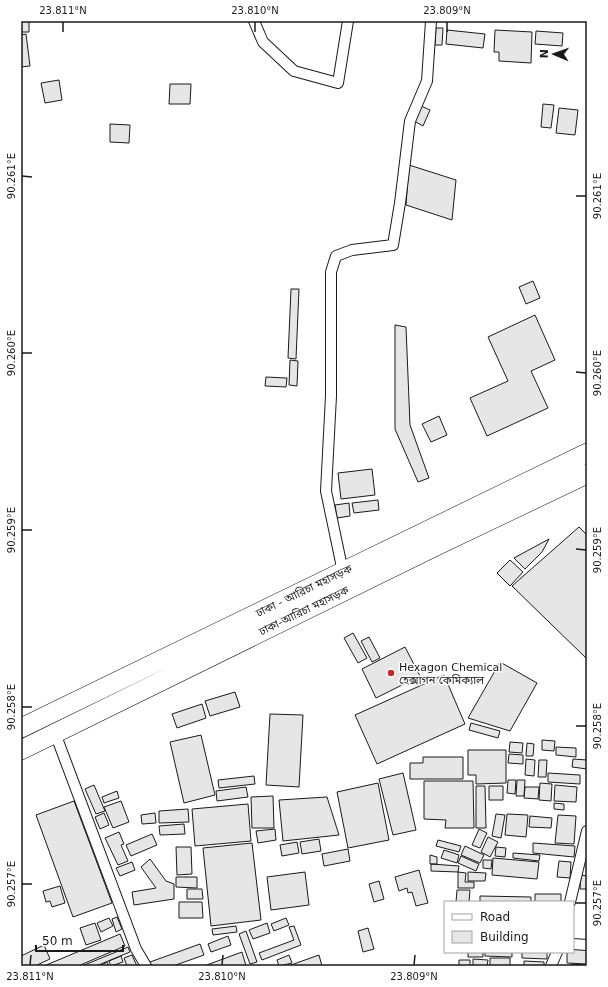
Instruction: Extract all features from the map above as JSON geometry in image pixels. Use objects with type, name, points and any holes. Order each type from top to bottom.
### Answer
[{"type":"highway","name":"ঢাকা - আরিচা মহাসড়ক","points":[[21,728],[587,453]]},
{"type":"highway","name":"ঢাকা-আরিচা মহাসড়ক","points":[[21,750],[427,550],[587,474]]},
{"type":"street","points":[[254,21],[263,42],[294,71],[338,83],[348,21]]},
{"type":"street","points":[[343,572],[326,491],[331,396],[332,272],[336,256],[352,250],[393,245],[400,203],[410,120],[427,81],[431,21]]},
{"type":"street","points":[[55,733],[136,949],[146,966]]},
{"type":"street","points":[[570,901],[587,831]]},
{"type":"street","points":[[574,944],[587,945]]},
{"type":"street","points":[[551,966],[557,953]]},
{"type":"building","points":[[21,21],[29,21],[29,32],[21,32]]},
{"type":"building","points":[[436,28],[443,28],[442,45],[435,45]]},
{"type":"building","points":[[447,30],[485,34],[483,48],[446,44]]},
{"type":"building","points":[[495,30],[532,32],[531,63],[499,61],[499,52],[494,52]]},
{"type":"building","points":[[536,31],[563,33],[562,46],[535,44]]},
{"type":"building","points":[[26,34],[30,66],[21,67],[21,35]]},
{"type":"building","points":[[59,80],[62,100],[45,103],[41,83]]},
{"type":"building","points":[[170,84],[191,84],[190,104],[169,104]]},
{"type":"building","points":[[543,104],[554,105],[551,128],[541,127]]},
{"type":"building","points":[[421,106],[430,110],[423,126],[414,121]]},
{"type":"building","points":[[559,108],[578,110],[575,135],[556,133]]},
{"type":"building","points":[[110,124],[130,125],[129,143],[110,142]]},
{"type":"building","points":[[409,165],[456,180],[452,220],[406,205]]},
{"type":"building","points":[[533,281],[540,298],[526,304],[519,287]]},
{"type":"building","points":[[291,289],[299,289],[296,359],[288,358]]},
{"type":"building","points":[[535,315],[555,360],[531,371],[548,408],[487,436],[470,398],[508,381],[488,337]]},
{"type":"building","points":[[395,325],[406,327],[410,425],[429,478],[418,482],[395,429]]},
{"type":"building","points":[[290,360],[298,361],[297,386],[289,385]]},
{"type":"building","points":[[266,377],[287,378],[286,387],[265,386]]},
{"type":"building","points":[[439,416],[447,435],[431,442],[422,424]]},
{"type":"building","points":[[372,469],[375,495],[341,499],[338,473]]},
{"type":"building","points":[[378,500],[379,510],[354,513],[352,503]]},
{"type":"building","points":[[349,503],[350,516],[337,518],[335,505]]},
{"type":"building","points":[[579,527],[587,535],[587,659],[512,586]]},
{"type":"building","points":[[549,539],[542,552],[525,569],[514,558]]},
{"type":"building","points":[[510,560],[523,572],[510,586],[497,573]]},
{"type":"building","points":[[353,633],[367,658],[358,663],[344,638]]},
{"type":"building","points":[[369,637],[380,658],[372,662],[361,641]]},
{"type":"building","name":"Hexagon Chemical হেক্সাগন কেমিক্যাল","points":[[405,647],[420,676],[376,698],[362,669]]},
{"type":"building","points":[[500,662],[537,683],[510,731],[468,718]]},
{"type":"building","points":[[444,675],[465,724],[377,764],[355,715]]},
{"type":"building","points":[[235,692],[240,707],[210,716],[205,701]]},
{"type":"building","points":[[202,704],[206,718],[177,728],[172,714]]},
{"type":"building","points":[[270,714],[303,715],[299,787],[266,785]]},
{"type":"building","points":[[471,723],[500,731],[498,738],[469,730]]},
{"type":"building","points":[[201,735],[215,795],[184,803],[170,742]]},
{"type":"building","points":[[542,740],[555,741],[554,751],[542,750]]},
{"type":"building","points":[[510,742],[523,743],[522,753],[509,752]]},
{"type":"building","points":[[527,743],[534,744],[533,756],[526,756]]},
{"type":"building","points":[[556,747],[576,748],[576,757],[556,755]]},
{"type":"building","points":[[468,750],[506,750],[506,783],[476,784],[476,775],[468,775]]},
{"type":"building","points":[[509,754],[523,755],[523,764],[508,763]]},
{"type":"building","points":[[423,757],[463,757],[463,779],[410,779],[410,763],[423,763]]},
{"type":"building","points":[[526,759],[535,760],[534,776],[525,775]]},
{"type":"building","points":[[573,759],[587,760],[587,769],[572,767]]},
{"type":"building","points":[[539,760],[547,760],[546,777],[538,777]]},
{"type":"building","points":[[403,773],[416,830],[393,835],[379,779]]},
{"type":"building","points":[[548,773],[580,775],[580,784],[548,782]]},
{"type":"building","points":[[254,776],[255,784],[219,788],[218,780]]},
{"type":"building","points":[[508,780],[516,780],[515,794],[507,793]]},
{"type":"building","points":[[517,780],[525,780],[524,796],[516,796]]},
{"type":"building","points":[[424,781],[473,781],[474,828],[445,828],[446,820],[424,819]]},
{"type":"building","points":[[378,783],[389,840],[348,848],[337,792]]},
{"type":"building","points":[[540,783],[552,784],[551,801],[539,800]]},
{"type":"building","points":[[94,785],[105,811],[96,814],[85,789]]},
{"type":"building","points":[[555,785],[577,787],[576,802],[554,801]]},
{"type":"building","points":[[476,786],[485,786],[486,828],[476,828]]},
{"type":"building","points":[[489,786],[503,786],[503,800],[489,800]]},
{"type":"building","points":[[246,787],[248,797],[217,801],[216,791]]},
{"type":"building","points":[[525,787],[539,787],[538,799],[524,798]]},
{"type":"building","points":[[117,791],[119,798],[104,803],[102,797]]},
{"type":"building","points":[[273,796],[274,828],[252,828],[251,797]]},
{"type":"building","points":[[327,797],[339,835],[283,841],[279,800]]},
{"type":"building","points":[[74,801],[112,903],[73,917],[36,815]]},
{"type":"building","points":[[121,801],[129,822],[113,828],[104,807]]},
{"type":"building","points":[[554,803],[564,804],[564,810],[554,809]]},
{"type":"building","points":[[248,804],[251,841],[195,846],[192,809]]},
{"type":"building","points":[[188,809],[189,822],[159,823],[159,811]]},
{"type":"building","points":[[104,813],[109,825],[100,829],[95,817]]},
{"type":"building","points":[[155,813],[156,823],[142,824],[141,815]]},
{"type":"building","points":[[496,814],[505,815],[501,838],[492,836]]},
{"type":"building","points":[[507,814],[528,815],[526,837],[505,835]]},
{"type":"building","points":[[558,815],[576,816],[574,844],[555,843]]},
{"type":"building","points":[[530,816],[552,818],[551,828],[529,827]]},
{"type":"building","points":[[184,824],[185,834],[160,835],[159,826]]},
{"type":"building","points":[[275,829],[276,840],[258,843],[256,831]]},
{"type":"building","points":[[479,829],[487,833],[480,848],[472,845]]},
{"type":"building","points":[[119,832],[124,844],[121,845],[128,861],[118,865],[105,838]]},
{"type":"building","points":[[152,834],[157,845],[131,856],[126,845]]},
{"type":"building","points":[[488,837],[498,842],[490,857],[481,852]]},
{"type":"building","points":[[319,839],[321,851],[302,854],[300,842]]},
{"type":"building","points":[[438,840],[461,846],[459,852],[436,846]]},
{"type":"building","points":[[297,842],[299,853],[282,856],[280,845]]},
{"type":"building","points":[[252,843],[261,920],[211,926],[203,848]]},
{"type":"building","points":[[533,843],[575,846],[574,857],[533,853]]},
{"type":"building","points":[[465,846],[484,855],[480,863],[461,855]]},
{"type":"building","points":[[176,847],[191,847],[192,874],[177,875]]},
{"type":"building","points":[[496,847],[506,848],[505,857],[495,856]]},
{"type":"building","points":[[348,849],[350,861],[324,866],[322,854]]},
{"type":"building","points":[[444,850],[459,855],[457,863],[441,858]]},
{"type":"building","points":[[513,853],[540,855],[539,861],[513,858]]},
{"type":"building","points":[[430,855],[437,857],[437,864],[430,864]]},
{"type":"building","points":[[461,856],[479,864],[476,871],[458,863]]},
{"type":"building","points":[[493,858],[539,862],[537,879],[492,875]]},
{"type":"building","points":[[150,859],[166,881],[174,884],[174,899],[134,905],[132,892],[156,888],[141,867]]},
{"type":"building","points":[[483,860],[492,860],[491,869],[483,868]]},
{"type":"building","points":[[559,861],[571,862],[570,878],[557,877]]},
{"type":"building","points":[[132,862],[135,870],[120,876],[116,868]]},
{"type":"building","points":[[431,864],[459,866],[458,872],[431,871]]},
{"type":"building","points":[[419,870],[428,903],[416,906],[412,892],[408,893],[407,888],[399,891],[395,877]]},
{"type":"building","points":[[305,872],[309,905],[271,910],[267,877]]},
{"type":"building","points":[[458,872],[466,873],[465,882],[474,882],[474,888],[458,888]]},
{"type":"building","points":[[468,872],[486,873],[485,881],[468,881]]},
{"type":"building","points":[[581,875],[587,876],[587,889],[580,889]]},
{"type":"building","points":[[176,877],[197,877],[197,888],[176,887]]},
{"type":"building","points":[[379,881],[384,899],[374,902],[369,884]]},
{"type":"building","points":[[60,886],[65,903],[52,907],[50,901],[46,902],[43,891]]},
{"type":"building","points":[[187,889],[202,889],[203,899],[187,899]]},
{"type":"building","points":[[457,890],[470,890],[469,901],[456,901]]},
{"type":"building","points":[[535,894],[561,894],[561,901],[535,901]]},
{"type":"building","points":[[480,896],[531,897],[531,901],[480,901]]},
{"type":"building","points":[[179,902],[202,902],[203,918],[179,918]]},
{"type":"building","points":[[117,917],[122,929],[116,932],[112,919]]},
{"type":"building","points":[[109,918],[113,926],[101,932],[97,923]]},
{"type":"building","points":[[286,918],[289,925],[274,931],[271,924]]},
{"type":"building","points":[[95,923],[101,940],[86,945],[80,928]]},
{"type":"building","points":[[267,923],[270,933],[253,939],[249,930]]},
{"type":"building","points":[[236,926],[237,932],[213,935],[212,929]]},
{"type":"building","points":[[294,926],[301,945],[262,960],[259,953],[294,940],[289,927]]},
{"type":"building","points":[[368,928],[374,949],[363,952],[358,931]]},
{"type":"building","points":[[246,931],[257,962],[250,964],[239,934]]},
{"type":"building","points":[[120,934],[125,946],[78,966],[44,966]]},
{"type":"building","points":[[228,936],[231,945],[211,952],[208,944]]},
{"type":"building","points":[[200,944],[204,955],[173,966],[151,966],[150,962]]},
{"type":"building","points":[[44,945],[50,959],[35,966],[21,966],[21,956]]},
{"type":"building","points":[[128,947],[130,952],[96,966],[82,966]]},
{"type":"building","points":[[574,948],[587,949],[587,964],[567,963],[567,953],[574,953]]},
{"type":"building","points":[[242,952],[246,966],[204,966]]},
{"type":"building","points":[[468,953],[483,953],[483,957],[468,957]]},
{"type":"building","points":[[485,953],[512,953],[512,957],[485,956]]},
{"type":"building","points":[[522,953],[547,953],[547,959],[522,958]]},
{"type":"building","points":[[132,955],[137,966],[127,966],[124,958]]},
{"type":"building","points":[[289,955],[292,963],[279,966],[277,960]]},
{"type":"building","points":[[319,955],[322,966],[288,966]]},
{"type":"building","points":[[121,956],[123,962],[111,966],[109,961]]},
{"type":"building","points":[[490,958],[510,958],[510,966],[490,966]]},
{"type":"building","points":[[473,959],[488,960],[487,966],[473,966]]},
{"type":"building","points":[[459,960],[470,960],[470,966],[459,966]]},
{"type":"building","points":[[524,961],[544,962],[544,966],[524,966]]},
{"type":"building","points":[[107,962],[109,966],[100,966]]},
{"type":"building","points":[[571,964],[587,965],[587,966],[571,966]]},
{"type":"place","name":"Hexagon Chemical হেক্সাগন কেমিক্যাল","points":[[391,673]]}]
